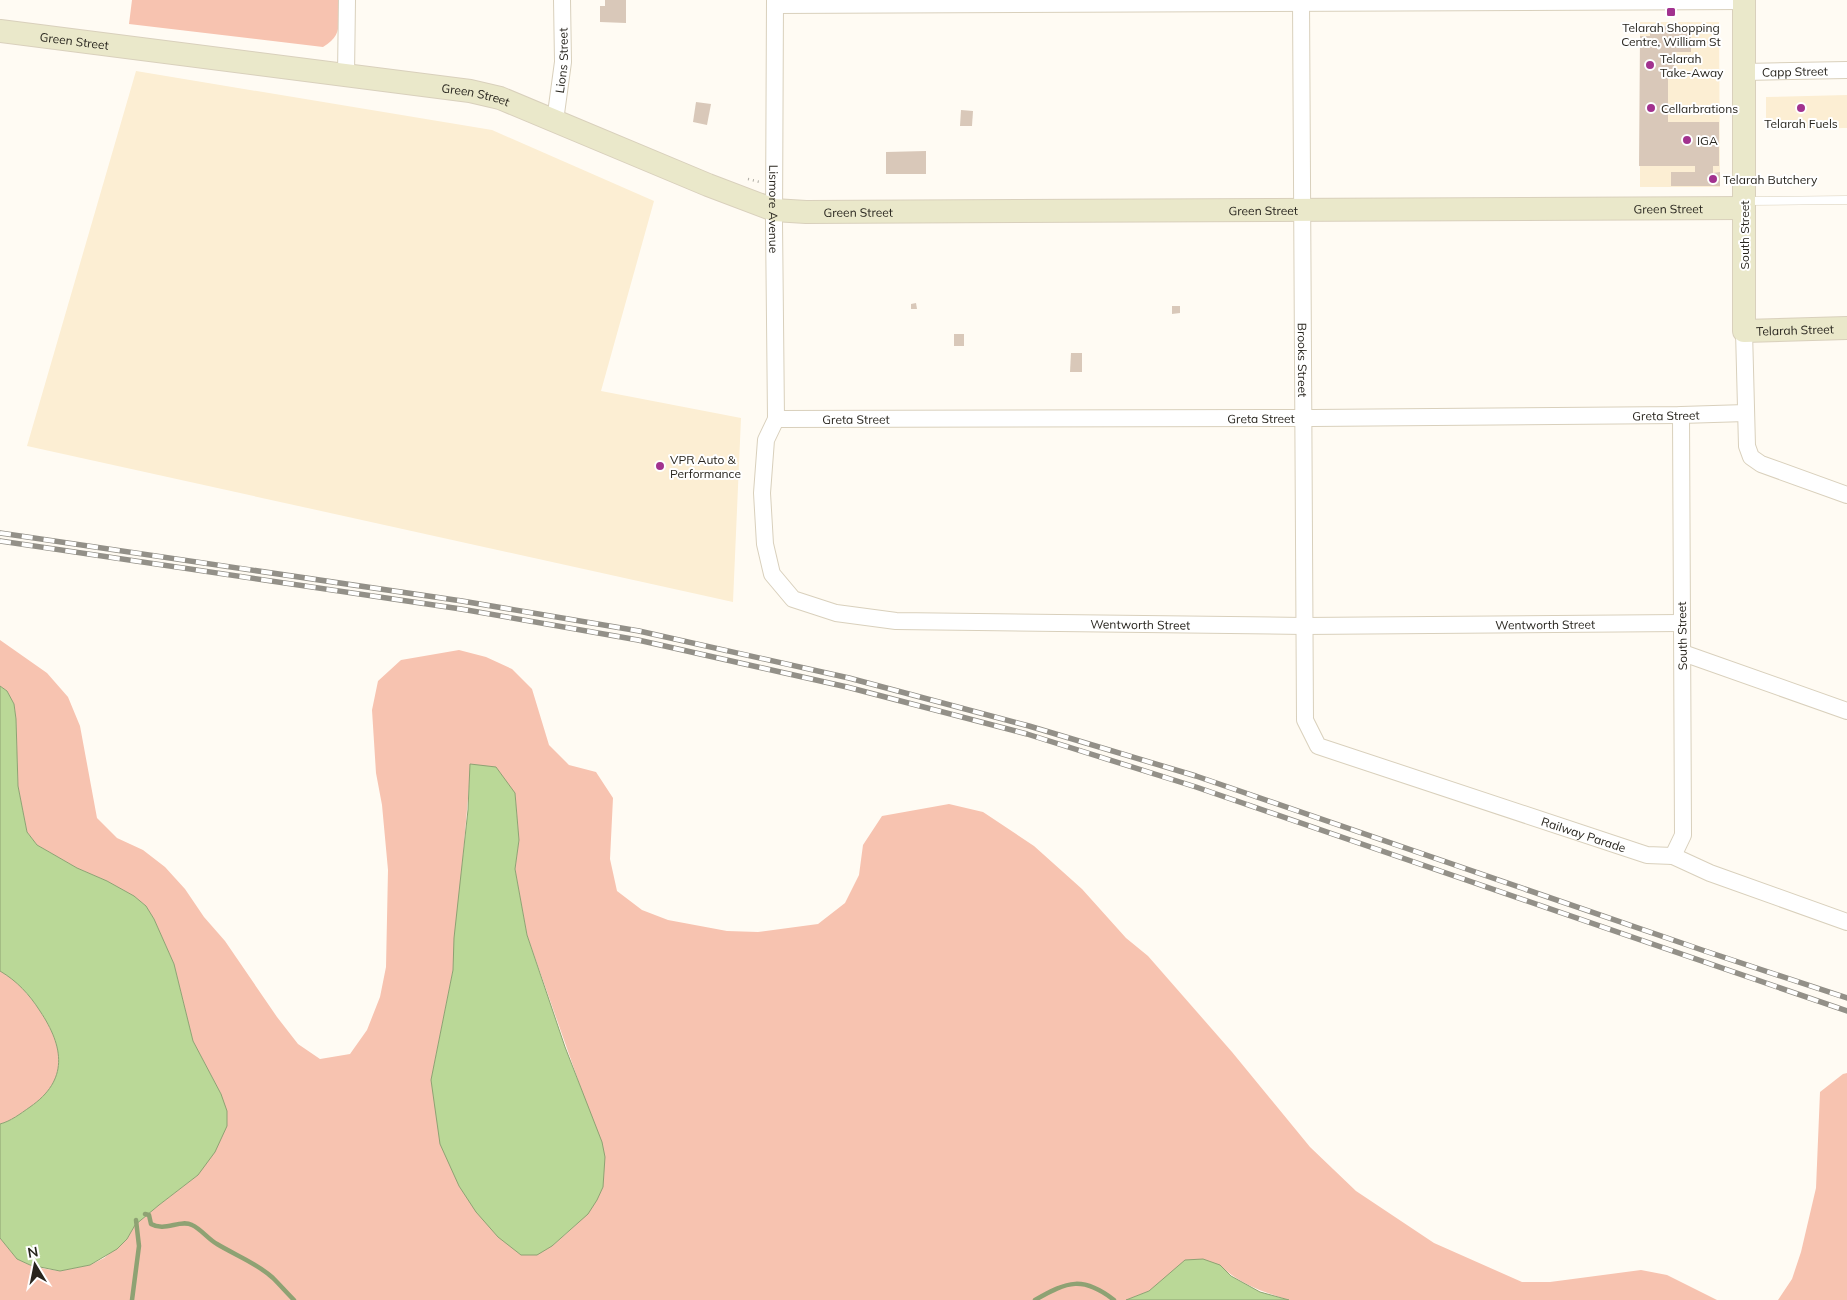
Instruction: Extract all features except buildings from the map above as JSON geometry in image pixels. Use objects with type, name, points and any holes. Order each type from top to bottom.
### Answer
[{"type":"street","points":[[346,75],[347,0]]},
{"type":"street","name":"Lions Street","points":[[556,121],[562,62],[562,0]]},
{"type":"street","points":[[775,3],[1744,0]]},
{"type":"street","name":"South Street","points":[[1744,0],[1744,331],[1747,446],[1751,457],[1761,464],[1847,495]]},
{"type":"street","name":"Brooks Street","points":[[1301,2],[1305,720],[1318,746]]},
{"type":"street","name":"Lismore Avenue","points":[[775,3],[776,419]]},
{"type":"street","name":"Green Street","points":[[0,31],[346,75],[500,98],[708,185],[774,210],[806,212],[1302,210],[1744,204]]},
{"type":"street","name":"Capp Street","points":[[1744,72],[1847,70]]},
{"type":"street","name":"Telarah Street","points":[[1744,331],[1847,328]]},
{"type":"street","name":"Greta Street","points":[[776,419],[1303,418],[1681,415],[1746,412]]},
{"type":"street","name":"South Street","points":[[1673,856],[1683,835],[1681,415]]},
{"type":"street","name":"Wentworth Street","points":[[776,419],[766,440],[762,493],[765,544],[772,574],[792,599],[836,613],[896,621],[1304,626],[1681,623]]},
{"type":"street","points":[[1683,653],[1847,711]]},
{"type":"street","name":"Railway Parade","points":[[1318,746],[1647,855],[1673,856],[1710,873],[1847,922]]},
{"type":"lane","points":[[1744,204],[1847,200]]},
{"type":"shaded area","points":[[132,0],[338,0],[339,21],[334,38],[323,47],[129,24]]},
{"type":"shaded area","points":[[1640,22],[1719,22],[1720,187],[1640,187]]},
{"type":"shaded area","points":[[136,71],[492,130],[654,201],[601,391],[741,418],[733,602],[27,446]]},
{"type":"shaded area","points":[[1847,95],[1847,128],[1766,129],[1766,97]]},
{"type":"shaded area","points":[[0,640],[47,673],[68,697],[80,726],[97,818],[117,838],[143,850],[165,867],[185,889],[204,917],[225,941],[277,1017],[298,1044],[320,1059],[350,1054],[367,1030],[380,997],[386,967],[388,870],[382,805],[376,773],[372,710],[378,681],[401,660],[459,650],[486,657],[512,669],[532,689],[549,745],[569,765],[596,772],[613,798],[610,859],[617,891],[642,910],[668,920],[727,931],[758,932],[818,924],[845,903],[859,875],[863,845],[882,816],[949,804],[983,812],[1034,846],[1082,889],[1126,938],[1148,956],[1232,1052],[1310,1147],[1356,1191],[1434,1243],[1522,1282],[1550,1282],[1641,1270],[1667,1275],[1717,1300],[1289,1300],[1243,1282],[1220,1265],[1162,1282],[1149,1291],[1126,1300],[0,1300],[0,1238],[17,1259],[46,1269],[60,1271],[90,1265],[104,1258],[127,1239],[135,1225],[198,1175],[221,1094],[193,1041],[174,964],[154,919],[146,906],[134,896],[107,881],[77,868],[37,845],[27,832],[18,786],[14,704],[7,691],[0,686]],"holes":[[[471,764],[515,793],[519,840],[515,869],[527,935],[583,1094],[603,1186],[593,1205],[575,1226],[552,1246],[498,1237],[459,1186],[434,1066],[453,970]]]},
{"type":"shaded area","points":[[0,686],[7,691],[14,704],[18,786],[27,832],[37,845],[77,868],[107,881],[134,896],[146,906],[154,919],[174,964],[193,1041],[221,1094],[227,1111],[227,1126],[215,1152],[198,1175],[135,1225],[127,1239],[117,1249],[90,1265],[60,1271],[30,1265],[17,1259],[0,1238],[0,1124],[19,1115],[43,1097],[57,1074],[59,1062],[54,1037],[40,1011],[22,988],[0,971]]},
{"type":"shaded area","points":[[470,764],[496,767],[515,793],[519,840],[515,869],[527,935],[565,1047],[602,1142],[605,1157],[603,1187],[588,1214],[552,1246],[537,1255],[521,1255],[498,1237],[476,1212],[459,1186],[440,1144],[431,1080],[453,970],[454,938],[468,810]]},
{"type":"shaded area","points":[[0,971],[23,989],[40,1011],[54,1037],[59,1062],[57,1074],[43,1097],[19,1115],[0,1124]]},
{"type":"shaded area","points":[[1847,1073],[1847,1300],[1778,1300],[1792,1279],[1801,1252],[1816,1188],[1820,1092]]},
{"type":"shaded area","points":[[1203,1259],[1220,1265],[1231,1276],[1260,1292],[1289,1300],[1126,1300],[1149,1291],[1185,1260]]},
{"type":"waterway","points":[[145,1214],[149,1215],[151,1224],[156,1226],[162,1227],[182,1223],[192,1225],[214,1242],[267,1273],[294,1300]]},
{"type":"waterway","points":[[132,1300],[139,1246],[136,1220]]},
{"type":"waterway","points":[[1035,1300],[1066,1285],[1075,1284],[1093,1287],[1114,1300]]},
{"type":"railway","points":[[0,533],[462,601],[639,631],[849,678],[1029,726],[1196,776],[1847,998]]},
{"type":"railway","points":[[0,541],[461,609],[638,640],[847,687],[1027,734],[1196,787],[1847,1011]]},
{"type":"place","name":"Telarah Shopping Centre, William St","points":[[1671,12]]},
{"type":"place","name":"Telarah Take-Away","points":[[1650,65]]},
{"type":"place","name":"Cellarbrations","points":[[1651,108]]},
{"type":"place","name":"Telarah Fuels","points":[[1801,108]]},
{"type":"place","name":"IGA","points":[[1687,140]]},
{"type":"place","name":"Telarah Butchery","points":[[1713,179]]},
{"type":"place","name":"VPR Auto & Performance","points":[[660,466]]}]
